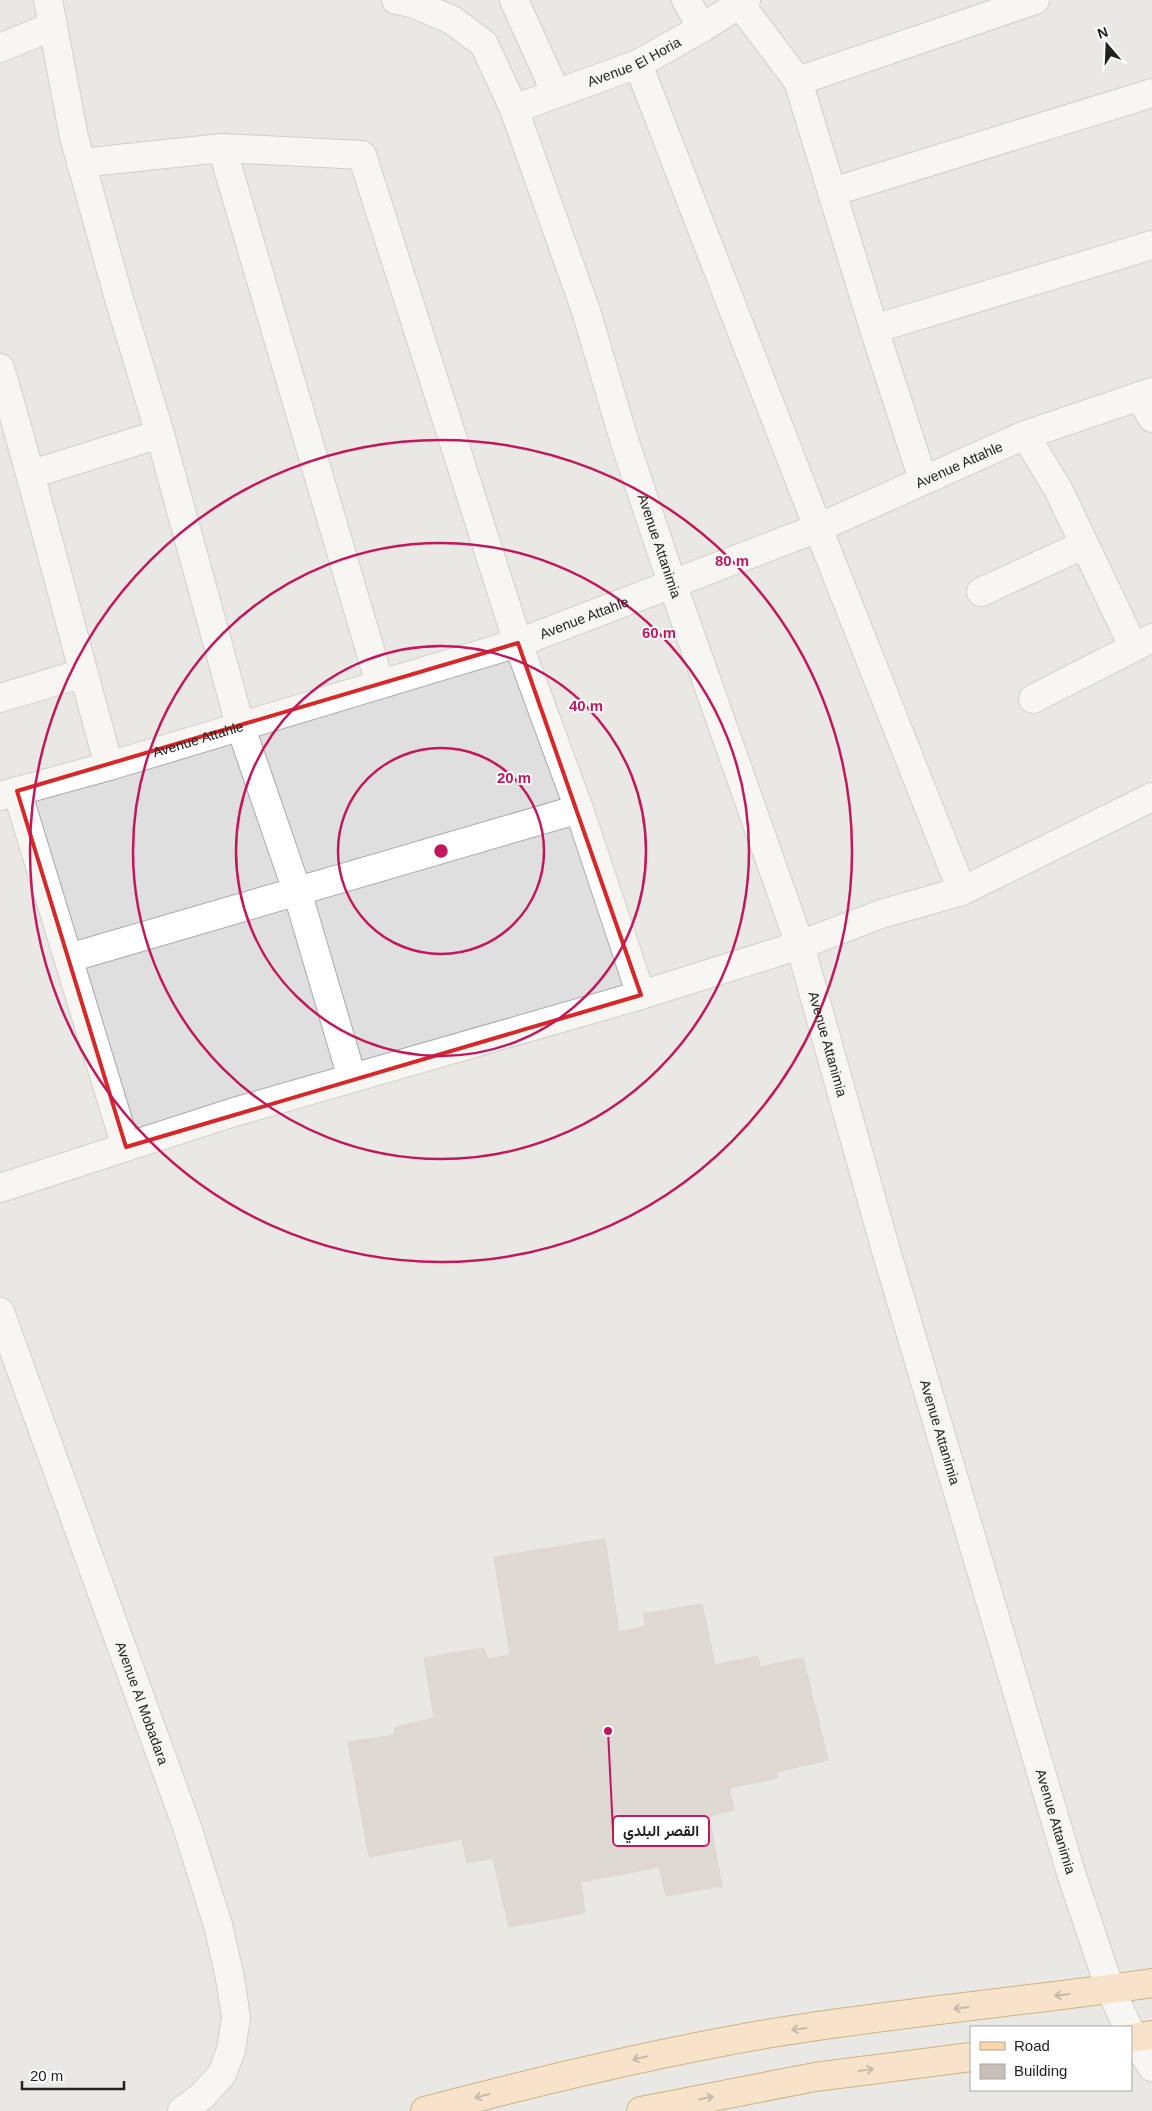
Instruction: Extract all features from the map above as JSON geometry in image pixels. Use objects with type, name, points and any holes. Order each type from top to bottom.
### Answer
[{"type":"main road","points":[[425,2111],[527,2084],[677,2050],[854,2022],[1152,1983]]},
{"type":"main road","points":[[641,2111],[815,2077],[970,2056]]},
{"type":"street","name":"Avenue Attanimia","points":[[396,0],[412,3],[452,20],[484,44],[514,109],[586,310],[625,443],[672,583],[800,945],[885,1247],[1068,1864],[1110,1989],[1131,2026]]},
{"type":"street","points":[[514,0],[556,93]]},
{"type":"street","points":[[686,0],[702,28]]},
{"type":"street","points":[[798,81],[1035,0]]},
{"type":"street","name":"Avenue El Horia","points":[[514,109],[638,64],[702,28],[743,2]]},
{"type":"street","points":[[743,2],[798,81],[874,329],[924,480]]},
{"type":"street","points":[[0,48],[50,13],[65,95],[81,163],[160,434],[240,726],[297,891],[352,1078]]},
{"type":"street","points":[[638,64],[818,528],[962,891]]},
{"type":"street","points":[[832,192],[1152,93]]},
{"type":"street","points":[[81,163],[222,148],[362,155],[518,643],[579,809],[641,995]]},
{"type":"street","points":[[222,148],[380,684]]},
{"type":"street","points":[[874,329],[1152,245]]},
{"type":"street","points":[[0,368],[32,474],[109,766]]},
{"type":"street","name":"Avenue Attahle","points":[[9,793],[109,766],[518,643],[818,528],[1025,435],[1148,402]]},
{"type":"street","points":[[32,474],[160,434]]},
{"type":"street","points":[[1025,435],[1058,489],[1083,545],[1143,642],[1033,699]]},
{"type":"street","points":[[980,592],[1083,545]]},
{"type":"street","points":[[0,698],[83,673]]},
{"type":"street","points":[[9,793],[68,958],[126,1147]]},
{"type":"street","points":[[0,1188],[231,1113],[641,995],[800,945],[881,914],[962,891],[1152,797]]},
{"type":"street","points":[[68,958],[579,809]]},
{"type":"street","name":"Avenue Al Mobadara","points":[[0,1312],[186,1824],[218,1925],[230,1978],[236,2018],[231,2050],[222,2074],[192,2103]]},
{"type":"street","name":"Avenue Attanimia","points":[[1135,2034],[1152,2067]]},
{"type":"highlighted area","points":[[518,643],[641,995],[126,1147],[17,791]]},
{"type":"shaded area","points":[[0,0],[1152,0],[1152,2111],[0,2111]]},
{"type":"building","points":[[605,1539],[619,1632],[646,1626],[643,1614],[702,1604],[715,1665],[758,1656],[760,1667],[803,1658],[828,1760],[776,1772],[778,1778],[729,1788],[734,1810],[709,1816],[722,1886],[666,1896],[659,1867],[581,1882],[585,1913],[509,1927],[493,1858],[467,1863],[462,1839],[369,1857],[348,1742],[395,1735],[394,1728],[434,1718],[424,1658],[484,1648],[488,1659],[510,1655],[494,1557]]},
{"type":"place","name":"القصر البلدي","points":[[608,1731]]}]
